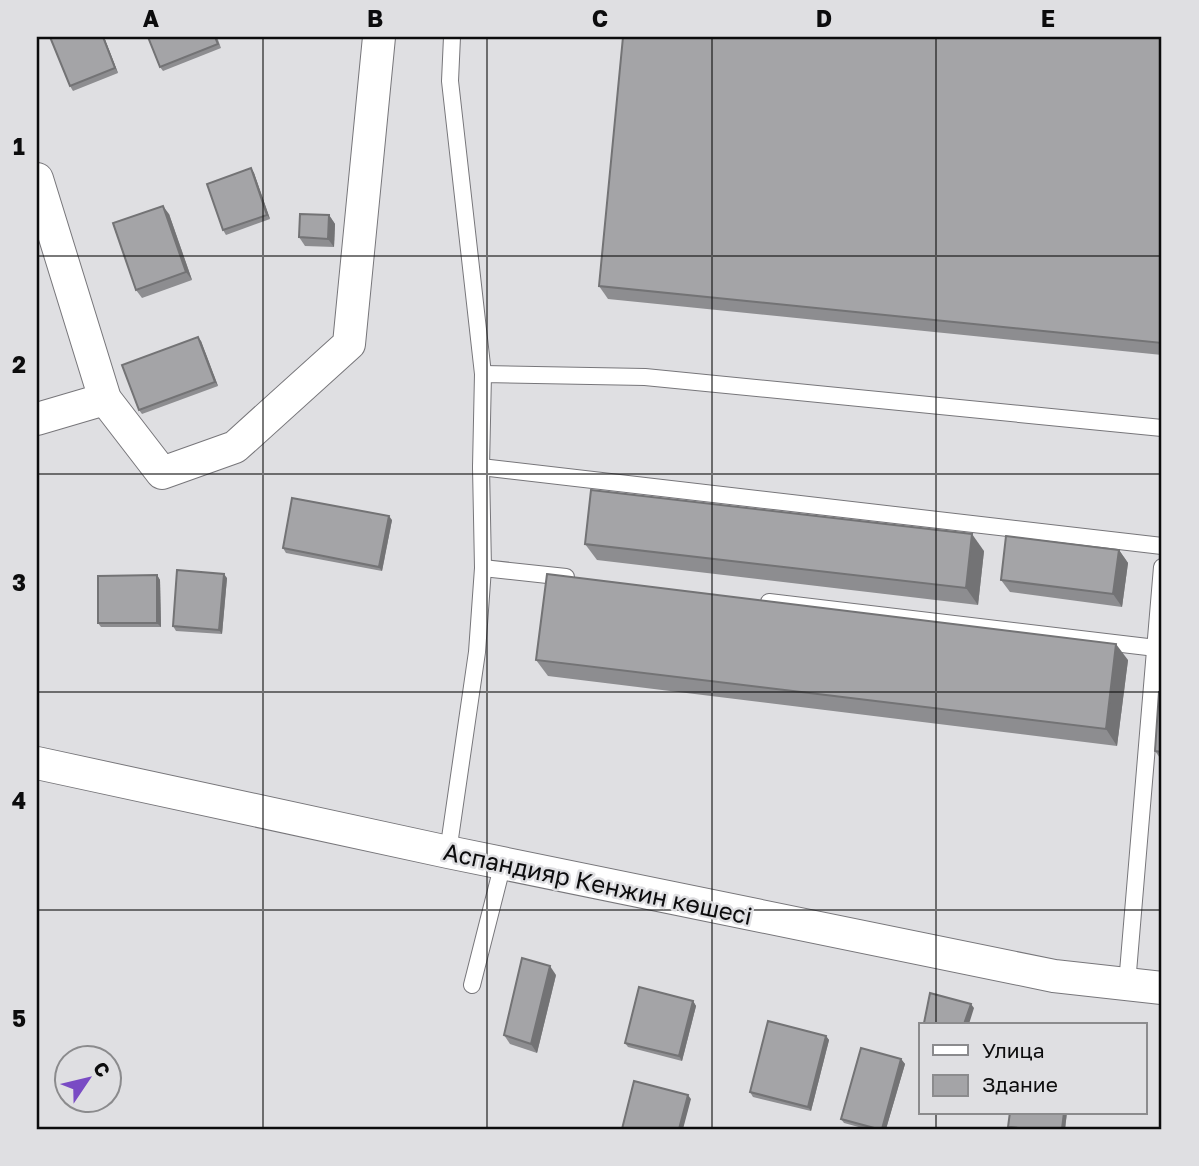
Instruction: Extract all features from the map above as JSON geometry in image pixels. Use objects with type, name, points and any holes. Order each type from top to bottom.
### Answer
[{"type":"street","points":[[37,179],[105,399],[162,473],[236,447],[349,344],[379,37]]},
{"type":"street","points":[[37,419],[105,399]]},
{"type":"street","name":"Аспандияр Кенжин көшесі","points":[[37,763],[448,852],[1054,976],[1162,988]]},
{"type":"lane","points":[[448,852],[477,652],[483,568],[483,374],[450,81],[452,37]]},
{"type":"lane","points":[[483,374],[645,377],[1162,428]]},
{"type":"lane","points":[[481,467],[1162,546]]},
{"type":"lane","points":[[1127,984],[1162,567]]},
{"type":"lane","points":[[483,568],[579,579]]},
{"type":"lane","points":[[758,600],[1156,648]]},
{"type":"lane","points":[[472,985],[503,863]]},
{"type":"building","points":[[50,37],[103,37],[115,68],[70,86]]},
{"type":"building","points":[[148,37],[215,37],[218,44],[160,67]]},
{"type":"building","points":[[623,37],[1162,37],[1162,343],[599,286]]},
{"type":"building","points":[[251,168],[267,215],[223,230],[207,184]]},
{"type":"building","points":[[163,206],[186,272],[136,290],[113,223]]},
{"type":"building","points":[[300,214],[329,215],[328,239],[299,237]]},
{"type":"building","points":[[198,337],[215,382],[139,410],[122,365]]},
{"type":"building","points":[[591,490],[972,534],[966,588],[585,544]]},
{"type":"building","points":[[292,498],[389,516],[379,567],[283,548]]},
{"type":"building","points":[[1006,536],[1119,550],[1113,594],[1001,580]]},
{"type":"building","points":[[177,570],[224,574],[219,630],[173,626]]},
{"type":"building","points":[[547,574],[1116,644],[1106,729],[536,660]]},
{"type":"building","points":[[157,575],[157,623],[98,623],[98,576]]},
{"type":"building","points":[[1159,692],[1162,692],[1162,752],[1155,751]]},
{"type":"building","points":[[522,958],[550,966],[531,1044],[504,1035]]},
{"type":"building","points":[[639,987],[693,1001],[679,1056],[625,1043]]},
{"type":"building","points":[[930,993],[971,1004],[964,1023],[924,1023]]},
{"type":"building","points":[[768,1021],[826,1036],[808,1107],[750,1092]]},
{"type":"building","points":[[861,1048],[901,1059],[882,1129],[841,1119]]},
{"type":"building","points":[[634,1081],[688,1095],[679,1129],[622,1129]]},
{"type":"building","points":[[1010,1114],[1064,1114],[1062,1129],[1008,1127]]}]
